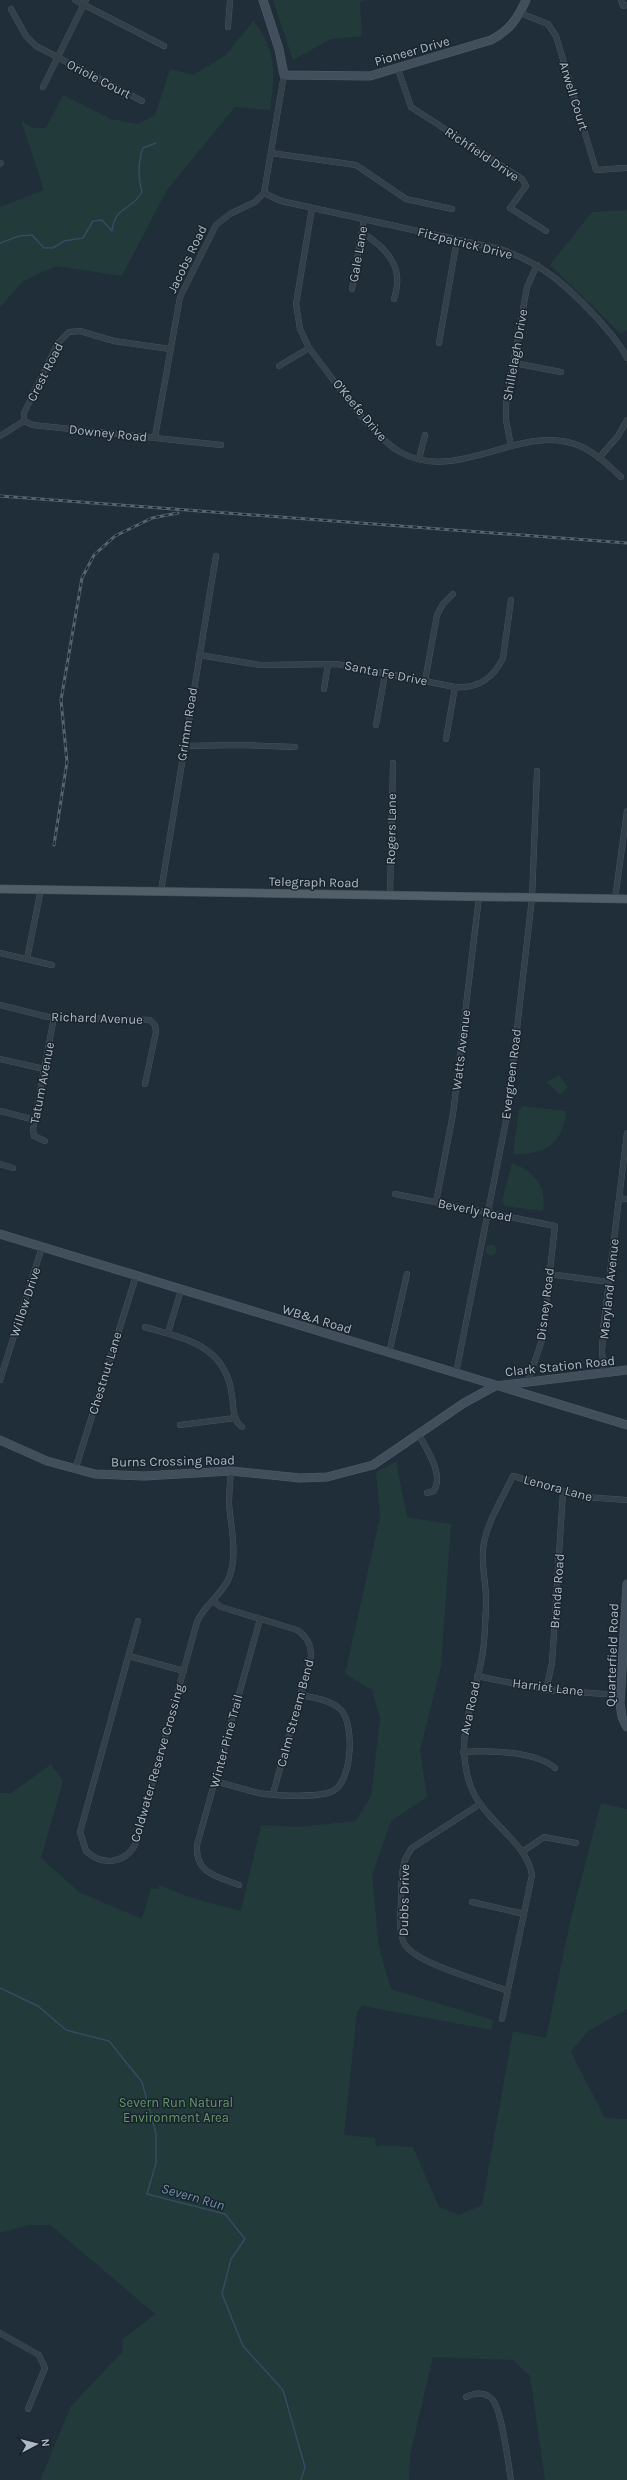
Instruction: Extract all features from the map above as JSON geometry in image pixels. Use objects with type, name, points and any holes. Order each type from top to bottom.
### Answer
[{"type":"main road","name":"Telegraph Road","points":[[0,888],[627,899]]},
{"type":"street","points":[[76,0],[85,2],[164,46]]},
{"type":"street","points":[[228,27],[230,0]]},
{"type":"street","points":[[264,0],[279,49],[284,75],[264,193]]},
{"type":"street","name":"Pioneer Drive","points":[[284,75],[362,76],[398,69],[491,40],[510,27],[520,13],[526,0]]},
{"type":"street","points":[[621,0],[623,6],[627,5]]},
{"type":"street","points":[[43,87],[85,2]]},
{"type":"street","name":"Oriole Court","points":[[11,9],[26,36],[36,46],[142,101]]},
{"type":"street","name":"Arwell Court","points":[[520,13],[548,24],[556,36],[596,170],[625,168]]},
{"type":"street","name":"Richfield Drive","points":[[398,69],[411,107],[522,179],[526,186],[510,208],[546,231]]},
{"type":"street","points":[[271,153],[356,166],[406,198],[452,209]]},
{"type":"street","name":"Fitzpatrick Drive","points":[[264,193],[281,201],[500,249],[537,265],[573,292],[618,343],[627,358]]},
{"type":"street","name":"Jacobs Road","points":[[155,437],[180,297],[212,232],[222,219],[255,202],[264,193]]},
{"type":"street","name":"O'Keefe Drive","points":[[312,208],[296,304],[300,329],[309,348],[381,438],[401,452],[419,459],[436,462],[452,461],[511,446],[542,440],[562,440],[586,448],[621,477]]},
{"type":"street","name":"Gale Lane","points":[[352,289],[364,220]]},
{"type":"street","points":[[362,234],[369,237],[379,246],[395,264],[398,274],[394,299]]},
{"type":"street","points":[[439,343],[457,240]]},
{"type":"street","name":"Shillelagh Drive","points":[[511,446],[506,412],[527,286],[537,265]]},
{"type":"street","name":"Crest Road","points":[[24,421],[24,413],[27,406],[58,344],[69,332],[80,331],[114,341],[170,349]]},
{"type":"street","points":[[279,366],[309,348]]},
{"type":"street","points":[[514,363],[561,372]]},
{"type":"street","points":[[599,458],[618,436],[627,420]]},
{"type":"street","points":[[0,436],[24,421]]},
{"type":"street","name":"Downey Road","points":[[24,421],[33,425],[221,445]]},
{"type":"street","points":[[419,459],[425,435]]},
{"type":"street","name":"Grimm Road","points":[[161,891],[183,746],[216,556]]},
{"type":"street","points":[[424,681],[437,614],[443,604],[453,594]]},
{"type":"street","name":"Santa Fe Drive","points":[[198,655],[260,665],[328,664],[455,687],[479,684],[494,673],[503,658],[511,600]]},
{"type":"street","points":[[324,689],[328,664]]},
{"type":"street","points":[[376,725],[385,674]]},
{"type":"street","points":[[446,739],[455,687]]},
{"type":"street","points":[[183,746],[239,745],[295,747]]},
{"type":"street","name":"Rogers Lane","points":[[390,895],[393,763]]},
{"type":"street","name":"Evergreen Road","points":[[456,1374],[507,1116],[532,898],[537,771]]},
{"type":"street","points":[[615,899],[627,811]]},
{"type":"street","points":[[27,959],[41,889]]},
{"type":"street","name":"Watts Avenue","points":[[436,1202],[453,1114],[479,897]]},
{"type":"street","points":[[0,953],[52,965]]},
{"type":"street","name":"Richard Avenue","points":[[0,1005],[54,1017],[145,1018],[152,1021],[156,1032],[145,1084]]},
{"type":"street","name":"Tatum Avenue","points":[[45,1141],[33,1134],[54,1017]]},
{"type":"street","points":[[0,1059],[44,1069]]},
{"type":"street","points":[[0,1112],[35,1120]]},
{"type":"street","name":"Maryland Avenue","points":[[605,1374],[602,1343],[627,1133]]},
{"type":"street","points":[[0,1164],[13,1168]]},
{"type":"street","name":"Beverly Road","points":[[396,1194],[555,1226]]},
{"type":"street","points":[[619,1198],[627,1199]]},
{"type":"street","name":"Disney Road","points":[[528,1381],[540,1348],[555,1226]]},
{"type":"street","name":"WB&A Road","points":[[0,1234],[627,1425]]},
{"type":"street","name":"Willow Drive","points":[[0,1380],[42,1247]]},
{"type":"street","points":[[389,1353],[407,1274]]},
{"type":"street","points":[[549,1274],[609,1282]]},
{"type":"street","name":"Chestnut Lane","points":[[75,1470],[136,1276]]},
{"type":"street","points":[[168,1333],[181,1290]]},
{"type":"street","points":[[145,1327],[197,1343],[209,1350],[220,1362],[226,1373],[232,1393],[234,1418],[242,1427]]},
{"type":"street","name":"Clark Station Road","points":[[495,1386],[528,1381],[605,1374],[627,1370]]},
{"type":"street","name":"Burns Crossing Road","points":[[0,1440],[47,1461],[75,1470],[117,1476],[231,1471],[309,1478],[336,1476],[373,1465],[464,1403],[495,1386]]},
{"type":"street","points":[[180,1425],[234,1418]]},
{"type":"street","points":[[418,1435],[432,1457],[436,1481],[434,1491],[427,1493]]},
{"type":"street","name":"Coldwater Reserve Crossing","points":[[138,1622],[80,1832],[86,1851],[102,1861],[113,1861],[123,1858],[135,1845],[200,1615],[225,1586],[233,1562],[229,1498],[231,1471]]},
{"type":"street","name":"Lenora Lane","points":[[513,1476],[584,1498],[627,1500]]},
{"type":"street","name":"Ava Road","points":[[502,2019],[532,1875],[530,1866],[522,1852],[480,1804],[467,1775],[463,1752],[466,1721],[484,1644],[486,1599],[482,1560],[484,1543],[491,1521],[513,1476]]},
{"type":"street","name":"Brenda Road","points":[[546,1690],[552,1663],[563,1492]]},
{"type":"street","name":"Quarterfield Road","points":[[627,1584],[620,1694],[621,1713],[627,1727]]},
{"type":"street","name":"Calm Stream Bend","points":[[213,1601],[221,1608],[297,1630],[308,1640],[311,1656],[273,1794]]},
{"type":"street","name":"Winter Pine Trail","points":[[239,1885],[210,1874],[199,1864],[197,1845],[260,1619]]},
{"type":"street","points":[[129,1656],[184,1671]]},
{"type":"street","name":"Harriet Lane","points":[[477,1676],[546,1690],[620,1694]]},
{"type":"street","points":[[215,1781],[260,1793],[273,1794],[327,1793],[339,1787],[347,1771],[349,1730],[345,1715],[335,1706],[301,1695]]},
{"type":"street","points":[[463,1752],[498,1752],[546,1760],[555,1768]]},
{"type":"street","name":"Dubbs Drive","points":[[480,1804],[416,1845],[408,1853],[402,1868],[401,1935],[407,1950],[418,1958],[508,1991]]},
{"type":"street","points":[[522,1852],[544,1837],[576,1843]]},
{"type":"street","points":[[472,1902],[524,1914]]},
{"type":"street","points":[[0,2333],[39,2355],[45,2368],[28,2409]]},
{"type":"street","points":[[466,2397],[474,2394],[486,2395],[496,2404],[511,2480]]},
{"type":"green space","points":[[273,0],[365,0],[360,2],[362,36],[331,39],[293,60]]},
{"type":"green space","points":[[253,21],[261,31],[270,52],[273,86],[270,110],[235,107],[167,190],[122,276],[56,266],[23,281],[0,307],[0,207],[44,190],[21,120],[33,128],[46,128],[63,95],[111,119],[138,124],[155,115],[170,69],[193,75],[226,55]]},
{"type":"green space","points":[[627,210],[627,330],[621,334],[550,265],[592,212]]},
{"type":"green space","points":[[559,1075],[568,1088],[560,1095],[547,1082]]},
{"type":"green space","points":[[523,1106],[566,1111],[564,1122],[561,1132],[556,1139],[543,1150],[524,1154],[513,1154],[519,1110]]},
{"type":"green space","points":[[512,1163],[527,1170],[533,1175],[541,1187],[544,1202],[543,1211],[505,1206],[502,1201]]},
{"type":"green space","points":[[491,1244],[495,1246],[497,1250],[495,1254],[491,1256],[487,1254],[485,1250],[487,1246]]},
{"type":"green space","name":"Severn Run Natural Environment Area","points":[[396,1462],[407,1517],[451,1524],[441,1667],[420,1750],[427,1797],[391,1821],[372,1875],[379,1947],[391,1989],[493,2020],[492,2030],[362,2006],[357,2012],[344,2135],[375,2138],[376,2147],[381,2145],[413,2147],[439,2207],[459,2215],[482,2205],[513,2031],[546,2038],[570,1922],[601,1803],[627,1809],[627,2009],[587,2032],[571,2052],[605,2118],[627,2119],[627,2480],[545,2480],[530,2376],[513,2360],[433,2357],[410,2455],[409,2480],[40,2480],[71,2406],[122,2352],[123,2339],[155,2314],[50,2225],[29,2225],[0,2233],[0,1793],[11,1793],[51,1764],[63,1781],[41,1858],[79,1892],[142,1919],[151,1888],[158,1889],[159,1885],[189,1897],[241,1911],[261,1825],[299,1827],[355,1821],[371,1797],[380,1718],[372,1690],[345,1674],[380,1517],[376,1472]]},
{"type":"waterway","points":[[0,243],[19,236],[32,235],[44,248],[53,248],[64,241],[83,238],[93,221],[102,220],[112,231],[116,217],[133,203],[142,192],[139,170],[141,153],[143,148],[156,143]]},
{"type":"waterway","name":"Severn Run","points":[[0,1988],[38,2006],[66,2030],[109,2041],[142,2082],[156,2134],[156,2163],[147,2194],[225,2214],[245,2239],[231,2259],[222,2294],[243,2346],[283,2390],[305,2467],[301,2480]]},
{"type":"railway","points":[[0,496],[627,543]]},
{"type":"railway","points":[[54,845],[67,762],[61,700],[82,578],[94,555],[115,536],[152,518],[178,513]]}]
